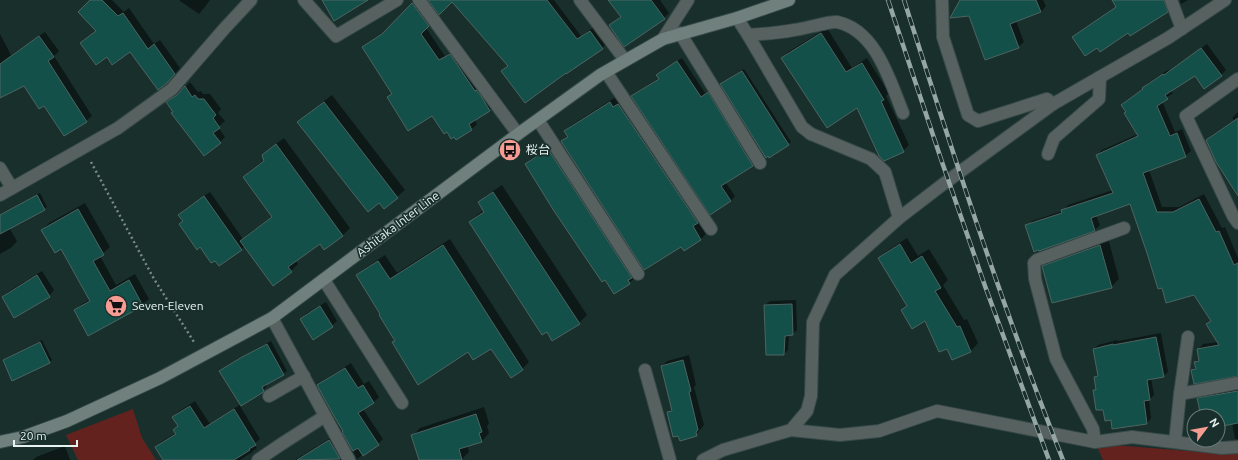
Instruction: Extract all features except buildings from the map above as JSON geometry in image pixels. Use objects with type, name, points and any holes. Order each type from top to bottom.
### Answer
[{"type":"main road","name":"Ashitaka Inter Line","points":[[0,442],[23,437],[67,421],[160,378],[272,318],[518,134],[625,60],[663,39],[736,18],[789,0]]},
{"type":"street","points":[[0,195],[118,128],[172,89],[251,0]]},
{"type":"street","points":[[304,0],[336,36],[397,0]]},
{"type":"street","points":[[419,0],[518,134]]},
{"type":"street","points":[[580,0],[625,60]]},
{"type":"street","points":[[663,39],[688,0]]},
{"type":"street","points":[[942,0],[943,37],[968,115],[978,121],[1047,100],[1053,104]]},
{"type":"street","points":[[1171,0],[1182,29]]},
{"type":"street","points":[[791,430],[807,411],[811,396],[813,322],[835,275],[899,218],[1053,104],[1168,38],[1225,0]]},
{"type":"street","points":[[736,18],[802,127],[811,134],[870,159],[885,172],[899,218]]},
{"type":"street","points":[[748,36],[795,30],[836,22],[856,30],[870,43],[883,66],[903,113]]},
{"type":"street","points":[[680,33],[760,163]]},
{"type":"street","points":[[606,72],[711,229]]},
{"type":"street","points":[[1048,154],[1054,138],[1099,100],[1100,77]]},
{"type":"street","points":[[1236,218],[1186,116],[1238,79]]},
{"type":"street","points":[[538,120],[638,274]]},
{"type":"street","points":[[0,168],[12,188]]},
{"type":"street","points":[[1095,442],[1093,429],[1056,359],[1036,279],[1034,263],[1037,260],[1124,228]]},
{"type":"street","points":[[324,280],[402,403]]},
{"type":"street","points":[[272,318],[349,460]]},
{"type":"street","points":[[1175,442],[1188,337]]},
{"type":"street","points":[[644,370],[670,460]]},
{"type":"street","points":[[269,396],[304,376]]},
{"type":"street","points":[[1180,394],[1238,383]]},
{"type":"street","points":[[703,460],[723,450],[791,430],[840,435],[878,431],[937,411],[1095,442],[1132,437],[1222,448],[1238,447]]},
{"type":"street","points":[[258,460],[280,444],[325,416]]},
{"type":"path","points":[[83,148],[154,280],[202,356]]},
{"type":"shaded area","points":[[133,409],[142,438],[156,460],[78,460],[66,435]]},
{"type":"shaded area","points":[[1095,442],[1200,452],[1238,448],[1238,460],[1103,460]]},
{"type":"railway","points":[[888,0],[985,286],[1049,460]]},
{"type":"railway","points":[[904,0],[999,289],[1063,460]]},
{"type":"place","name":"桜台","points":[[510,150]]},
{"type":"place","name":"Seven-Eleven","points":[[116,306]]}]
